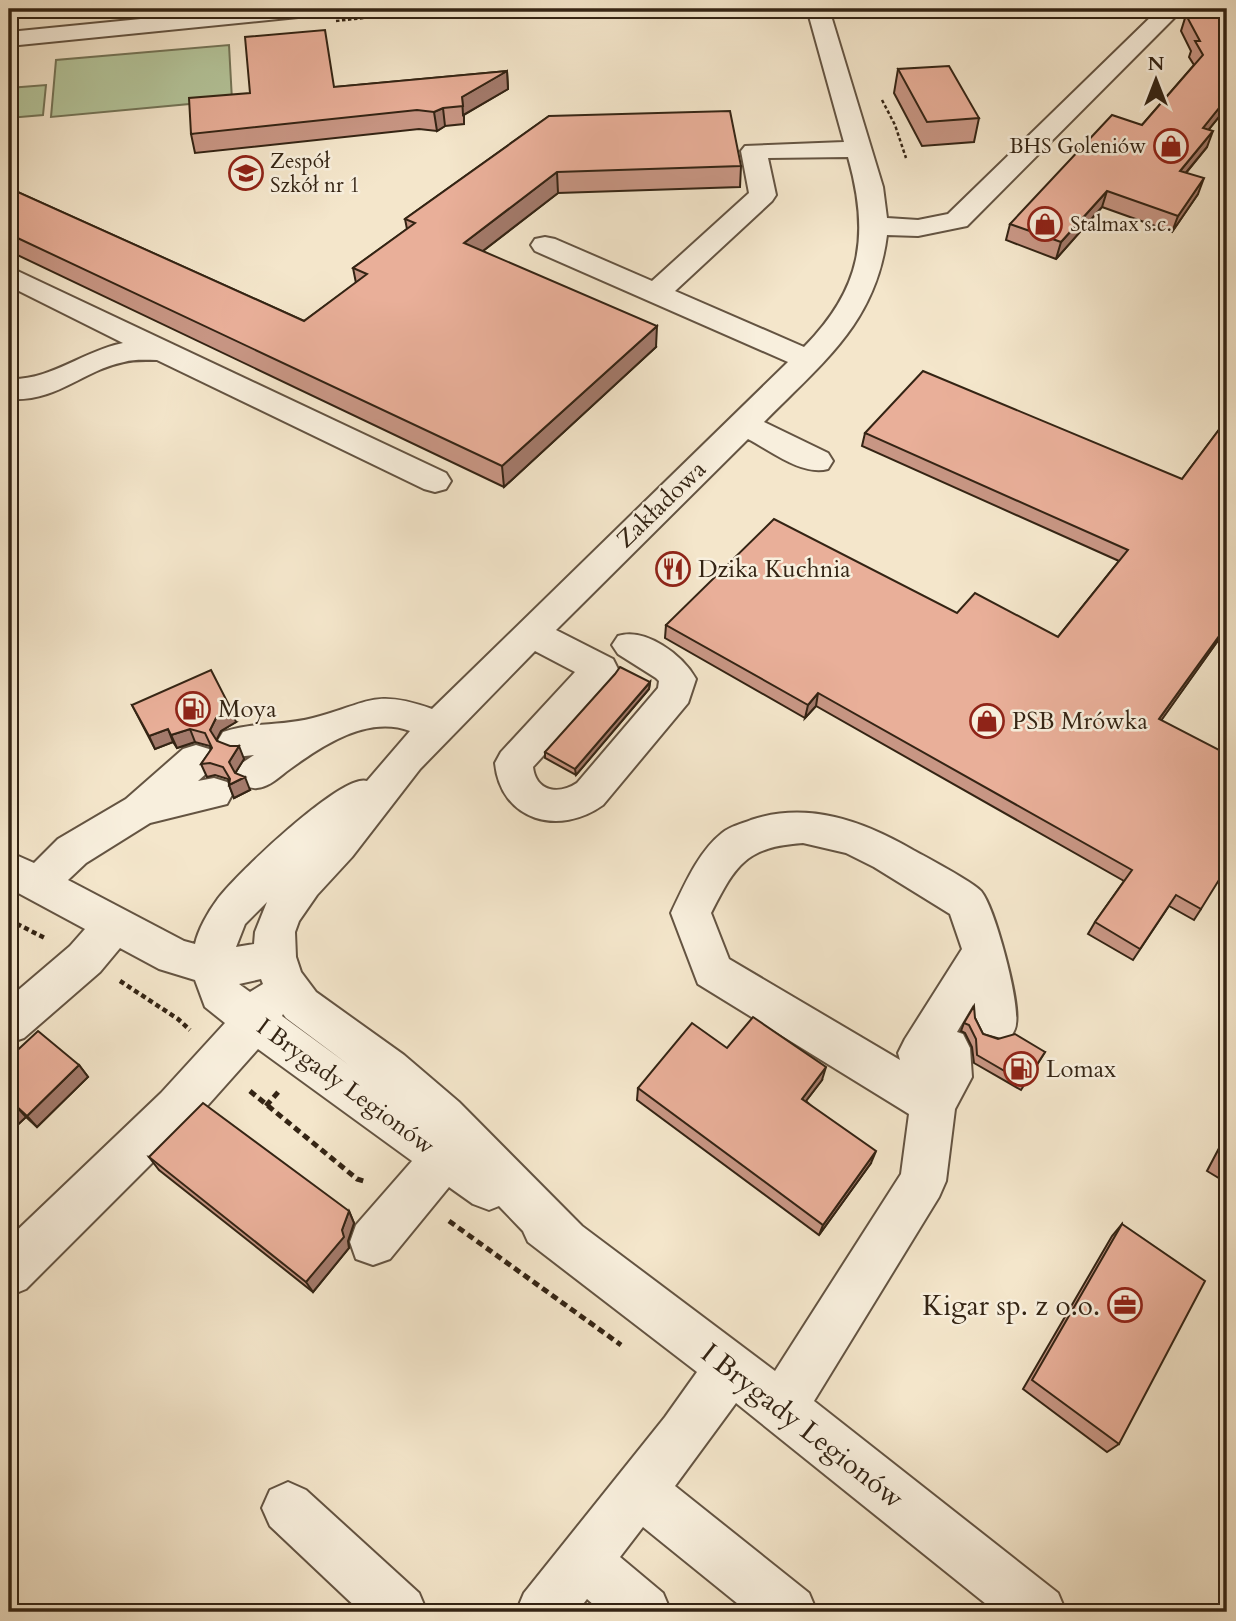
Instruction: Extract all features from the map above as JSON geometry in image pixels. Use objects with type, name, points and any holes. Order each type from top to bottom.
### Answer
[{"type":"street","points":[[9,38],[308,9]]},
{"type":"street","name":"Zakładowa","points":[[279,969],[275,932],[282,913],[407,758],[840,327],[858,293],[870,261],[875,226],[870,187],[818,9]]},
{"type":"street","points":[[875,226],[918,228],[945,225],[957,220],[1172,9]]},
{"type":"street","points":[[838,79],[872,78]]},
{"type":"street","points":[[656,293],[763,195],[754,151],[859,149]]},
{"type":"street","points":[[545,245],[809,359]]},
{"type":"street","points":[[9,275],[435,481]]},
{"type":"street","points":[[9,389],[40,387],[113,355],[137,350],[162,351]]},
{"type":"street","points":[[744,425],[817,461]]},
{"type":"street","points":[[531,633],[602,717],[675,693],[678,679],[669,668],[630,645]]},
{"type":"street","points":[[245,758],[367,714],[399,712],[438,726]]},
{"type":"street","name":"Zakładowa","points":[[212,967],[216,940],[231,912],[311,832],[407,758]]},
{"type":"street","points":[[24,876],[205,776]]},
{"type":"street","points":[[951,1073],[713,971],[691,913],[711,873],[743,840],[785,827],[826,828],[857,838],[966,902],[983,951],[986,1013]]},
{"type":"street","points":[[9,1272],[53,1225],[178,1108],[255,1021],[279,969],[245,965],[212,967],[174,956],[24,876]]},
{"type":"street","points":[[9,1024],[85,959],[115,925]]},
{"type":"street","points":[[951,1073],[920,1053],[983,951]]},
{"type":"street","name":"I Brygady Legionów","points":[[212,967],[220,994],[307,1061],[454,1147],[565,1241],[731,1367],[1039,1612]]},
{"type":"street","name":"I Brygady Legionów","points":[[279,969],[301,1005],[389,1069],[454,1147]]},
{"type":"street","points":[[781,1407],[923,1181],[951,1073]]},
{"type":"street","points":[[373,1242],[454,1147]]},
{"type":"street","points":[[543,1612],[683,1435],[731,1367]]},
{"type":"street","points":[[639,1490],[790,1612]]},
{"type":"street","points":[[288,1508],[400,1612]]},
{"type":"street","points":[[583,1561],[645,1612]]},
{"type":"path","points":[[872,78],[895,125],[906,158]]},
{"type":"green space","points":[[229,45],[232,100],[51,117],[56,60]]},
{"type":"green space","points":[[46,85],[43,115],[9,118],[9,88]]},
{"type":"building","points":[[1186,15],[1222,15],[1227,23],[1227,98],[1203,128],[1213,131],[1180,171],[1204,178],[1178,216],[1107,191],[1061,242],[1010,224],[1112,115],[1142,125],[1203,55],[1195,41],[1200,41]]},
{"type":"building","points":[[325,30],[334,87],[507,71],[462,97],[463,106],[434,112],[417,110],[191,134],[189,98],[250,93],[245,37]]},
{"type":"building","points":[[949,66],[979,118],[927,122],[898,69]]},
{"type":"building","points":[[730,111],[741,166],[557,172],[464,243],[657,326],[502,466],[9,234],[9,188],[304,321],[367,274],[353,268],[415,223],[405,219],[549,116]]},
{"type":"building","points":[[923,371],[1182,479],[1227,419],[1227,625],[1159,719],[1227,754],[1227,867],[1201,909],[1176,895],[1140,949],[1095,922],[1132,870],[818,693],[808,705],[666,625],[774,519],[957,613],[975,593],[1058,637],[1128,550],[865,433]]},
{"type":"building","points":[[620,667],[650,682],[575,769],[545,752],[615,674]]},
{"type":"building","points":[[211,670],[231,709],[216,718],[210,730],[217,741],[239,746],[229,762],[235,773],[245,777],[229,785],[230,779],[223,767],[210,763],[201,764],[212,748],[205,733],[190,729],[171,735],[168,729],[149,736],[132,705]]},
{"type":"building","points":[[974,1006],[975,1018],[983,1034],[998,1039],[1015,1034],[1045,1052],[1025,1083],[977,1055],[976,1039],[969,1025],[964,1023]]},
{"type":"building","points":[[753,1017],[826,1067],[802,1099],[876,1151],[823,1225],[638,1088],[692,1023],[727,1048]]},
{"type":"building","points":[[38,1031],[79,1065],[27,1116],[15,1105],[9,1111],[9,1058]]},
{"type":"building","points":[[203,1103],[349,1211],[342,1230],[344,1237],[306,1282],[149,1157]]},
{"type":"building","points":[[1227,1145],[1227,1158],[1222,1155]]},
{"type":"building","points":[[1122,1224],[1205,1281],[1119,1444],[1032,1380]]},
{"type":"tunnel","points":[[948,1048],[970,1012]]},
{"type":"place","name":"BHS Goleniów","points":[[1171,146]]},
{"type":"place","name":"Zespół Szkół nr 1","points":[[246,173]]},
{"type":"place","name":"Stalmax s.c.","points":[[1045,224]]},
{"type":"place","name":"Dzika Kuchnia","points":[[673,569]]},
{"type":"place","name":"Moya","points":[[193,709]]},
{"type":"place","name":"PSB Mrówka","points":[[987,721]]},
{"type":"place","name":"Lomax","points":[[1021,1069]]},
{"type":"place","name":"Kigar sp. z o.o.","points":[[1125,1305]]}]
